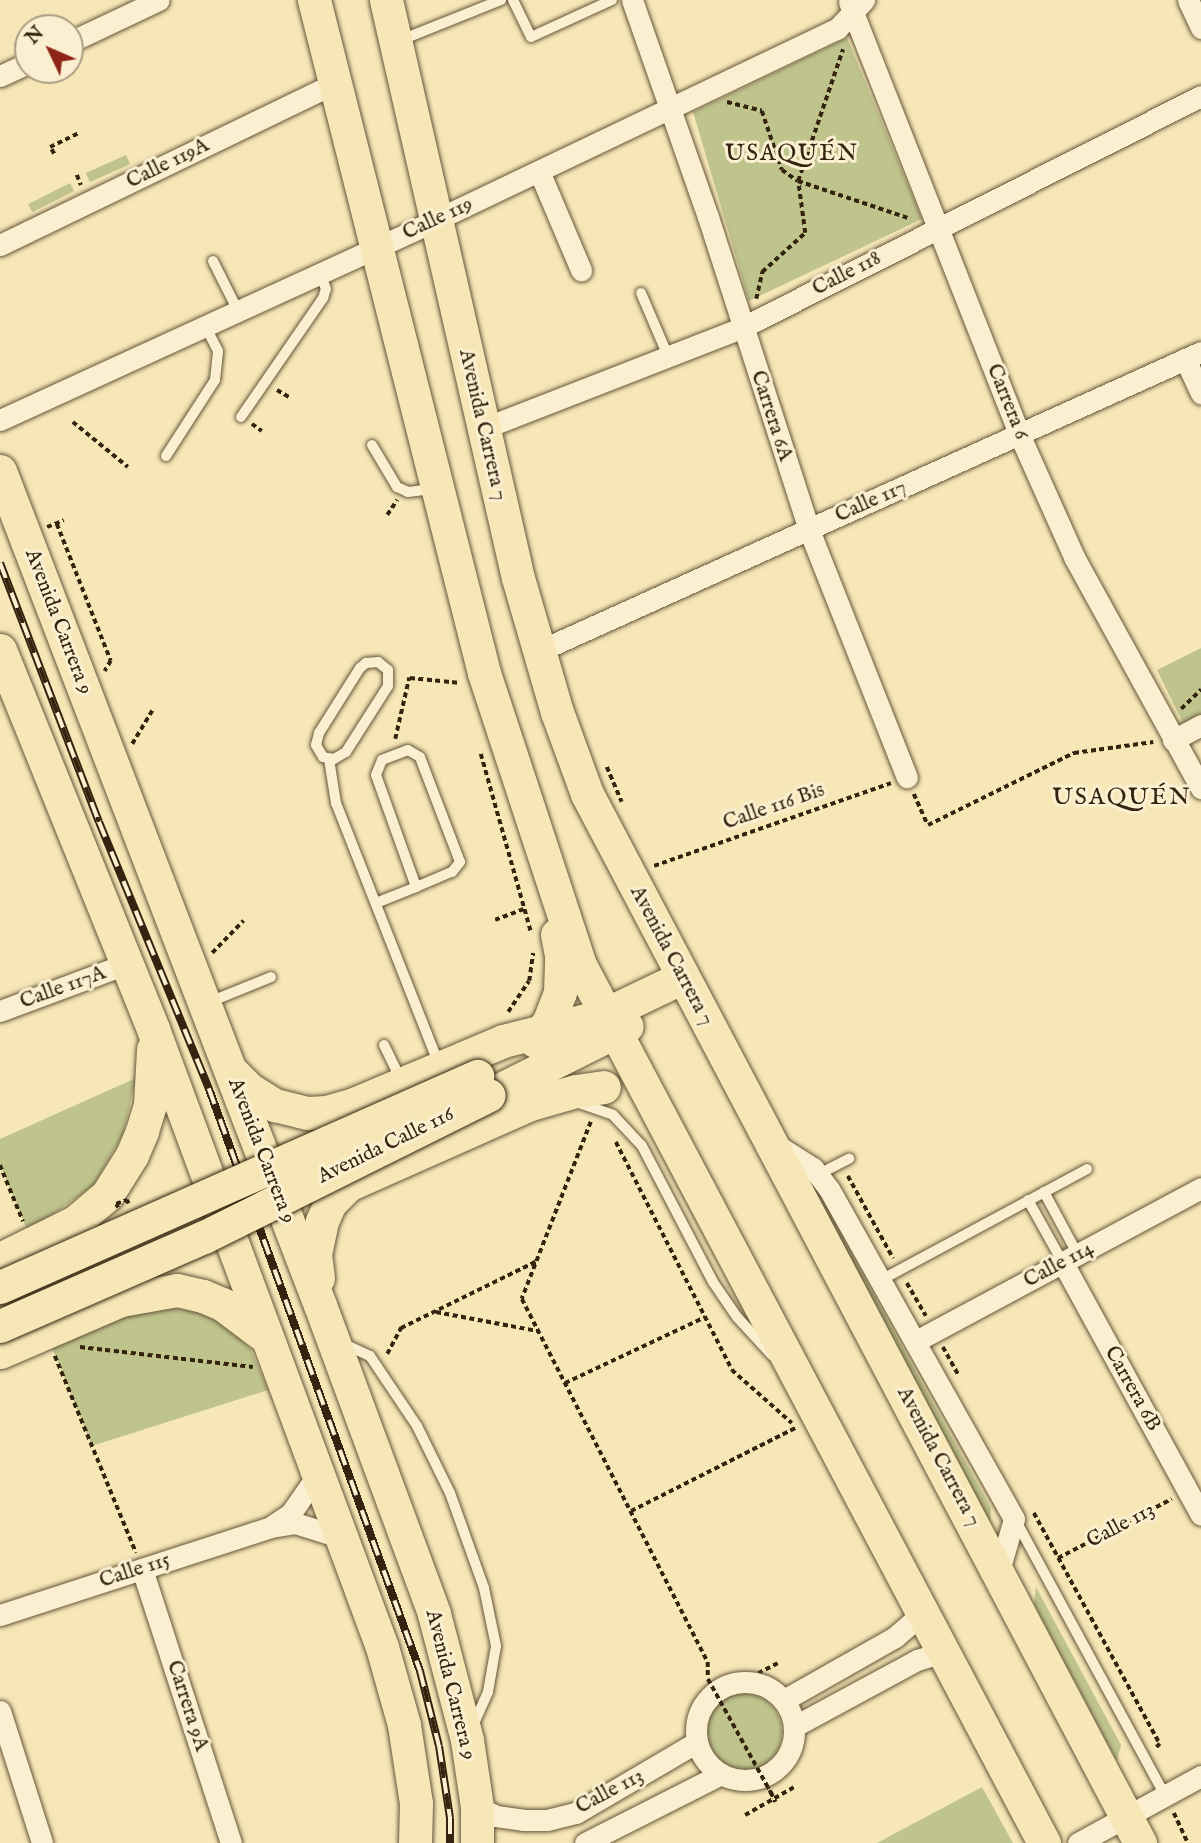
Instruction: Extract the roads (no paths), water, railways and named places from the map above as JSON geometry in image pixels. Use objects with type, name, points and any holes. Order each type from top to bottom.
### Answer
[{"type":"main road","points":[[314,0],[491,697],[580,965],[1044,1843]]},
{"type":"main road","name":"Avenida Carrera 7","points":[[386,0],[438,219],[457,321],[518,578],[539,651],[587,794],[999,1571],[1133,1830]]},
{"type":"main road","name":"Avenida Carrera 9","points":[[0,471],[334,1340],[434,1615],[467,1740],[477,1807],[477,1843]]},
{"type":"main road","points":[[0,650],[153,1029],[382,1647],[404,1724],[416,1803],[415,1843]]},
{"type":"main road","points":[[531,1059],[555,1007],[561,973],[547,872]]},
{"type":"main road","points":[[320,1305],[317,1239],[330,1203],[338,1194],[531,1059],[687,986]]},
{"type":"main road","points":[[0,1259],[75,1222],[107,1195],[132,1155],[150,1105],[153,1029]]},
{"type":"main road","points":[[230,1070],[249,1089],[266,1100],[308,1113],[338,1110],[440,1068],[531,1059],[656,1110]]},
{"type":"main road","name":"Avenida Calle 116","points":[[0,1326],[204,1237],[531,1059]]},
{"type":"main road","name":"Avenida Calle 116","points":[[0,1287],[483,1085]]},
{"type":"main road","points":[[0,1352],[121,1300],[177,1290],[222,1304],[267,1338]]},
{"type":"street","points":[[84,35],[159,0]]},
{"type":"street","name":"Carrera 6A","points":[[618,0],[670,108],[809,530],[907,777]]},
{"type":"street","points":[[1188,0],[1201,28]]},
{"type":"street","name":"Calle 119","points":[[0,420],[438,219],[837,29],[855,4]]},
{"type":"street","name":"Carrera 6","points":[[855,4],[938,228],[1020,436],[1074,557],[1201,788]]},
{"type":"street","name":"Calle 119A","points":[[0,245],[335,83]]},
{"type":"street","name":"Calle 118","points":[[482,429],[743,327],[1201,96]]},
{"type":"street","points":[[540,170],[581,270]]},
{"type":"street","points":[[1193,356],[1201,393]]},
{"type":"street","name":"Calle 117","points":[[539,651],[672,588],[809,530],[1193,356]]},
{"type":"street","points":[[1168,732],[1201,724]]},
{"type":"street","name":"Calle 117A","points":[[0,1011],[126,964]]},
{"type":"street","points":[[769,1140],[819,1174],[916,1341],[1014,1519],[999,1571]]},
{"type":"street","name":"Calle 114","points":[[916,1341],[1201,1188]]},
{"type":"street","name":"Carrera 6B","points":[[1070,1259],[1201,1515]]},
{"type":"street","name":"Calle 115","points":[[271,1527],[291,1513],[318,1474]]},
{"type":"street","name":"Calle 115","points":[[0,1615],[271,1527],[295,1523],[343,1538]]},
{"type":"street","name":"Carrera 9A","points":[[142,1569],[232,1843]]},
{"type":"street","points":[[784,1700],[895,1637],[923,1613]]},
{"type":"street","points":[[794,1726],[917,1660],[944,1652]]},
{"type":"street","points":[[743,1681],[766,1686],[784,1700],[794,1726],[794,1739],[783,1762],[763,1777],[742,1780],[722,1774],[710,1766],[697,1742],[695,1728],[706,1701],[716,1690],[743,1681]]},
{"type":"street","points":[[0,1711],[42,1843]]},
{"type":"street","name":"Calle 113","points":[[477,1807],[496,1816],[523,1821],[547,1820],[576,1813],[697,1742]]},
{"type":"street","name":"Calle 113","points":[[585,1843],[722,1774]]},
{"type":"street","points":[[1080,1842],[1133,1830],[1165,1796],[1201,1776]]},
{"type":"lane","points":[[395,43],[501,0]]},
{"type":"lane","points":[[513,0],[531,37],[618,0]]},
{"type":"lane","points":[[213,261],[238,311]]},
{"type":"lane","points":[[241,417],[323,298],[326,289],[320,273]]},
{"type":"lane","points":[[641,293],[668,356]]},
{"type":"lane","points":[[166,456],[215,380],[218,351],[205,326]]},
{"type":"lane","points":[[372,444],[397,487],[408,492],[437,489]]},
{"type":"lane","points":[[329,759],[341,757],[346,752],[388,686],[390,675],[378,662],[366,663],[360,668],[317,738],[318,751],[329,759],[334,796],[440,1068]]},
{"type":"lane","points":[[376,903],[416,887],[453,872],[457,868],[459,856],[420,757],[408,750],[382,760],[376,775],[416,887]]},
{"type":"lane","points":[[205,1004],[271,978]]},
{"type":"lane","points":[[384,1045],[402,1084]]},
{"type":"lane","points":[[531,1059],[627,1127],[642,1146],[713,1282],[737,1317],[806,1391]]},
{"type":"lane","points":[[819,1174],[849,1159]]},
{"type":"lane","points":[[881,1280],[1087,1169]]},
{"type":"lane","points":[[1044,1192],[1070,1259]]},
{"type":"lane","points":[[1028,1200],[1070,1259]]},
{"type":"lane","points":[[334,1340],[370,1356],[417,1426],[450,1493],[484,1588],[495,1646],[488,1692],[467,1740]]},
{"type":"lane","points":[[1014,1519],[1165,1796]]},
{"type":"railway","points":[[0,563],[99,822],[209,1089],[420,1671],[439,1746],[450,1818],[450,1843]]},
{"type":"district","name":"USAQUÉN","points":[[792,154]]},
{"type":"district","name":"USAQUÉN","points":[[1122,798]]}]
